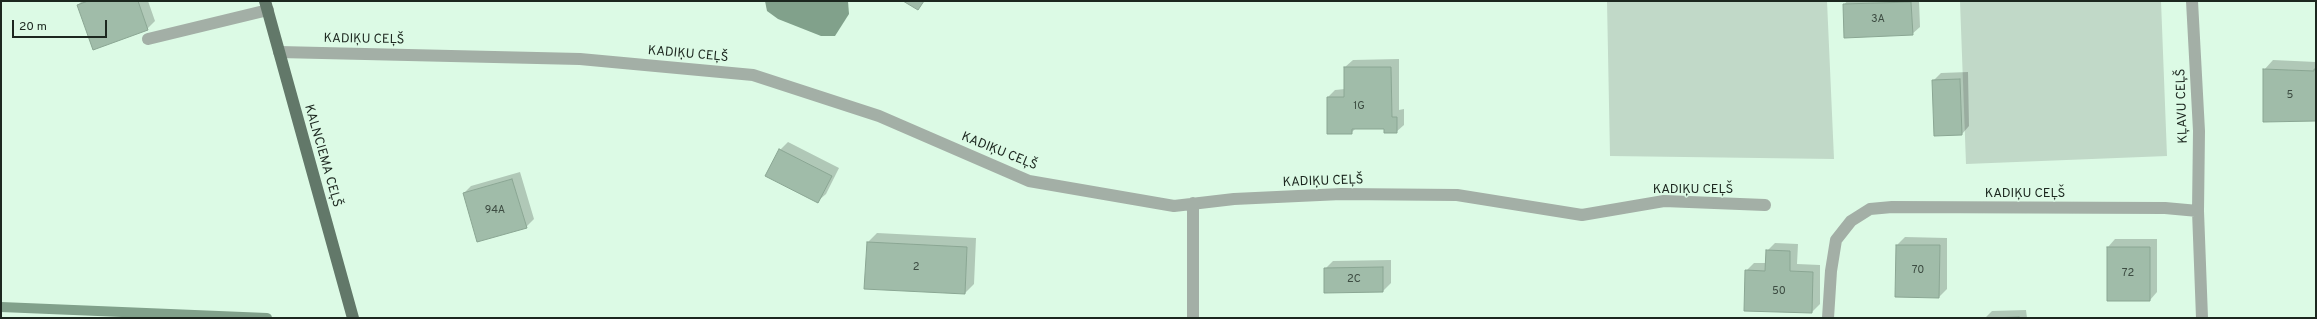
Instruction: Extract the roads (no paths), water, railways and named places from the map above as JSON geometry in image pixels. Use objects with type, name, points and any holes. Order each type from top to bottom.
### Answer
[{"type":"main road","name":"KALNCIEMA CEĻŠ","points":[[266,5],[353,318]]},
{"type":"street","name":"KĻAVU CEĻŠ","points":[[2192,1],[2199,131],[2198,211]]},
{"type":"street","points":[[148,39],[266,5]]},
{"type":"street","name":"KADIĶU CEĻŠ","points":[[279,52],[580,59],[753,75],[794,87],[879,116],[1029,181],[1174,206],[1234,199],[1341,194],[1457,195],[1582,215],[1664,202],[1765,205]]},
{"type":"street","points":[[1193,203],[1193,318]]},
{"type":"street","name":"KADIĶU CEĻŠ","points":[[1828,318],[1831,271],[1836,240],[1851,221],[1870,209],[1912,207],[2158,208],[2198,211]]},
{"type":"street","points":[[2198,211],[2202,318]]},
{"type":"waterway","points":[[1,307],[267,318]]}]
